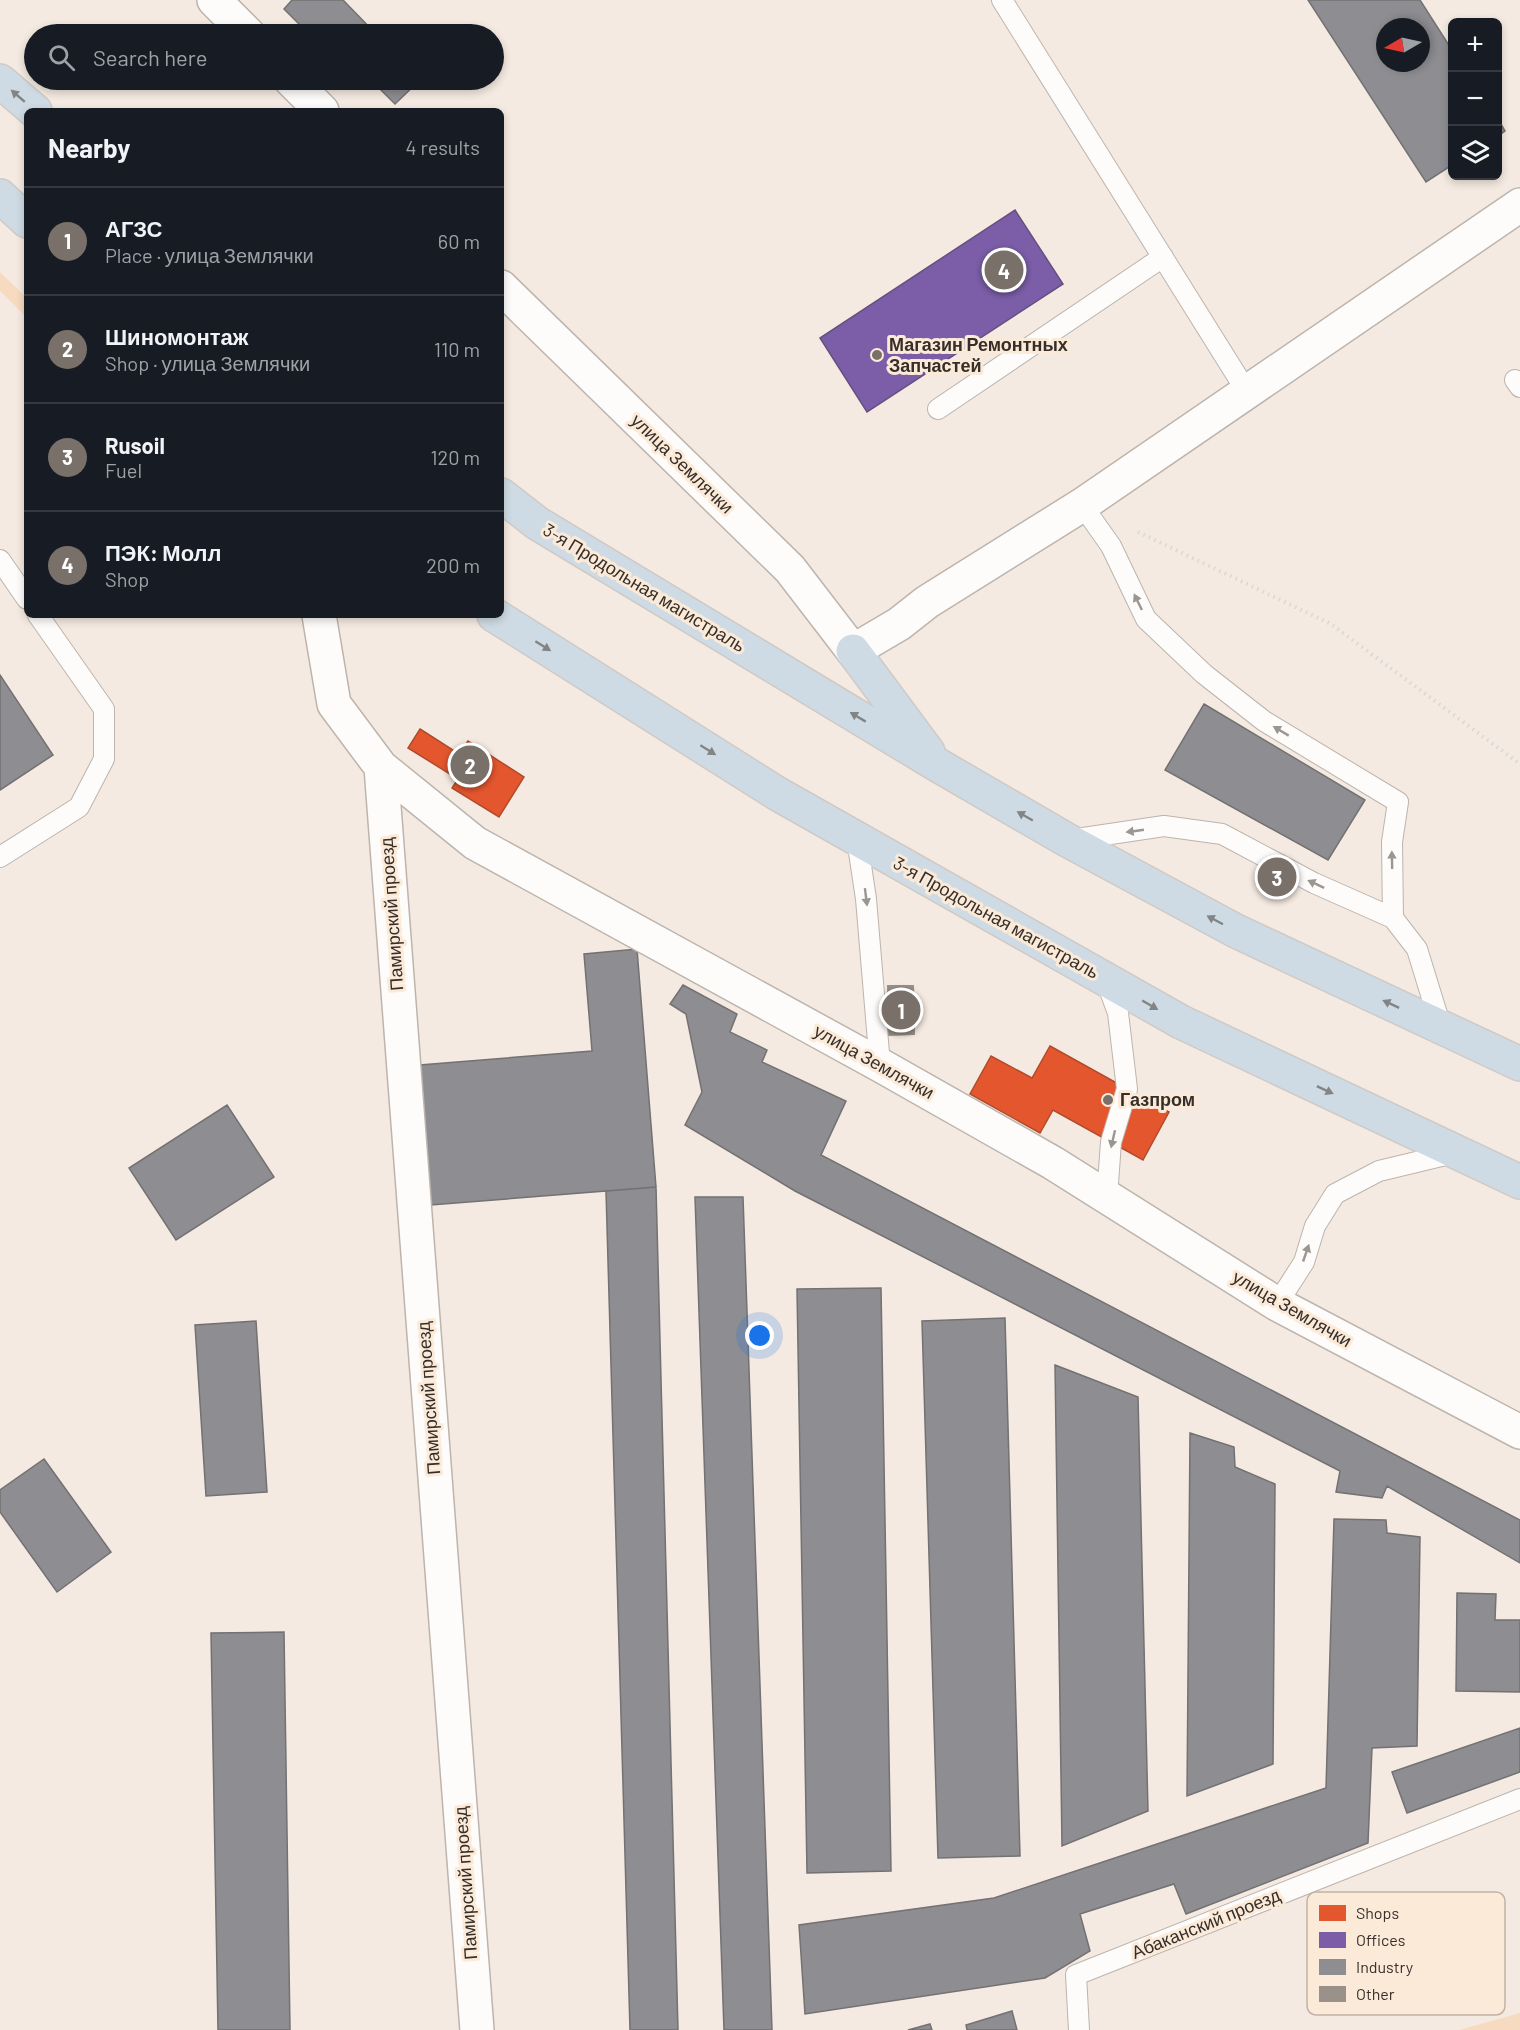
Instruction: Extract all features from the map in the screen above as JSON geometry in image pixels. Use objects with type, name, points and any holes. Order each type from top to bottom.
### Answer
[{"type":"highway","points":[[0,81],[32,108]]},
{"type":"highway","points":[[0,196],[24,218]]},
{"type":"highway","name":"3-я Продольная магистраль","points":[[504,497],[537,523],[936,764],[1067,840],[1236,931],[1520,1064]]},
{"type":"highway","name":"3-я Продольная магистраль","points":[[499,618],[778,794],[1181,1022],[1520,1182]]},
{"type":"highway","points":[[852,651],[936,764]]},
{"type":"street","points":[[214,0],[238,24]]},
{"type":"street","points":[[301,90],[319,108]]},
{"type":"street","points":[[852,651],[899,624],[927,602],[1082,505],[1520,205]]},
{"type":"street","name":"улица Землячки","points":[[504,290],[790,569],[852,651]]},
{"type":"street","name":"улица Землячки","points":[[319,618],[333,704],[381,767],[475,843],[880,1065],[1053,1163],[1277,1304],[1520,1432]]},
{"type":"street","name":"Памирский проезд","points":[[381,767],[477,2030]]},
{"type":"lane","points":[[1002,0],[1247,392]]},
{"type":"lane","points":[[938,409],[1162,257]]},
{"type":"lane","points":[[1082,505],[1111,546],[1146,619],[1204,674],[1264,721],[1398,802],[1392,842],[1394,918]]},
{"type":"lane","points":[[0,560],[24,595]]},
{"type":"lane","points":[[0,857],[79,807],[104,759],[104,709],[40,618]]},
{"type":"lane","points":[[1067,840],[1164,826],[1222,834],[1314,884],[1394,918],[1417,949],[1442,1027]]},
{"type":"lane","points":[[857,839],[867,911],[880,1065]]},
{"type":"lane","points":[[1106,980],[1118,1013],[1127,1089],[1111,1142],[1107,1197]]},
{"type":"lane","points":[[1277,1304],[1304,1262],[1315,1226],[1335,1194],[1379,1171],[1458,1152]]},
{"type":"lane","name":"Абаканский проезд","points":[[1079,2030],[1076,1975],[1520,1799]]},
{"type":"path","points":[[1134,530],[1330,624],[1520,764]]},
{"type":"shaded area","points":[[0,272],[24,295],[24,315],[0,291]]},
{"type":"shaded area","points":[[1520,2013],[1520,2030],[1459,2030]]},
{"type":"building: Shops","points":[[420,729],[459,754],[468,741],[524,777],[499,817],[452,788],[458,779],[408,748]]},
{"type":"building: Shops","points":[[1050,1046],[1169,1112],[1143,1160],[1053,1110],[1040,1133],[970,1094],[991,1056],[1032,1078]]},
{"type":"building: Offices","points":[[1015,210],[1063,284],[867,412],[820,338]]},
{"type":"building: Industry","points":[[292,0],[343,0],[366,24],[299,24],[284,9]]},
{"type":"building: Industry","points":[[1308,0],[1420,0],[1448,44],[1448,168],[1426,182]]},
{"type":"building: Industry","points":[[381,90],[410,90],[395,104]]},
{"type":"building: Industry","points":[[0,675],[53,755],[0,790]]},
{"type":"building: Industry","points":[[1204,704],[1365,800],[1328,860],[1165,770]]},
{"type":"building: Industry","points":[[637,949],[656,1187],[431,1205],[420,1065],[592,1051],[584,954]]},
{"type":"building: Industry","points":[[683,985],[737,1014],[730,1032],[767,1050],[762,1062],[846,1101],[821,1155],[1520,1520],[1520,1563],[1387,1486],[1382,1498],[1336,1492],[1340,1471],[795,1191],[685,1125],[702,1092],[686,1014],[670,1004]]},
{"type":"building: Industry","points":[[227,1105],[274,1177],[176,1240],[129,1168]]},
{"type":"building: Industry","points":[[656,1187],[678,2030],[630,2030],[606,1191]]},
{"type":"building: Industry","points":[[695,1197],[743,1197],[772,2030],[724,2030]]},
{"type":"building: Industry","points":[[881,1288],[891,1871],[807,1873],[797,1289]]},
{"type":"building: Industry","points":[[1005,1318],[1020,1856],[938,1858],[922,1321]]},
{"type":"building: Industry","points":[[256,1321],[267,1492],[206,1496],[195,1325]]},
{"type":"building: Industry","points":[[1055,1365],[1138,1397],[1148,1811],[1062,1846]]},
{"type":"building: Industry","points":[[1190,1433],[1234,1447],[1235,1467],[1275,1484],[1273,1764],[1187,1796]]},
{"type":"building: Industry","points":[[44,1459],[111,1552],[57,1592],[0,1512],[0,1490]]},
{"type":"building: Industry","points":[[1334,1519],[1386,1520],[1387,1533],[1420,1537],[1417,1746],[1372,1748],[1368,1843],[1186,1914],[1174,1884],[1080,1914],[1090,1951],[1045,1978],[805,2014],[799,1925],[994,1898],[1326,1788]]},
{"type":"building: Industry","points":[[1457,1593],[1496,1594],[1495,1620],[1520,1620],[1520,1692],[1456,1691]]},
{"type":"building: Industry","points":[[284,1632],[290,2030],[218,2030],[211,1633]]},
{"type":"building: Industry","points":[[1520,1728],[1520,1772],[1407,1813],[1392,1772]]},
{"type":"building: Industry","points":[[1012,2011],[1017,2030],[967,2030],[966,2025]]},
{"type":"building: Industry","points":[[930,2024],[932,2030],[908,2030]]},
{"type":"building: Other","points":[[887,985],[914,985],[915,1035],[888,1036]]},
{"type":"place","name":"ПЭК: Молл","points":[[1004,270]]},
{"type":"place","name":"Магазин Ремонтных Запчастей","points":[[877,355]]},
{"type":"place","name":"Шиномонтаж","points":[[470,765]]},
{"type":"place","name":"Rusoil","points":[[1277,877]]},
{"type":"place","name":"АГЗС","points":[[901,1010]]},
{"type":"place","name":"Газпром","points":[[1108,1100]]}]
